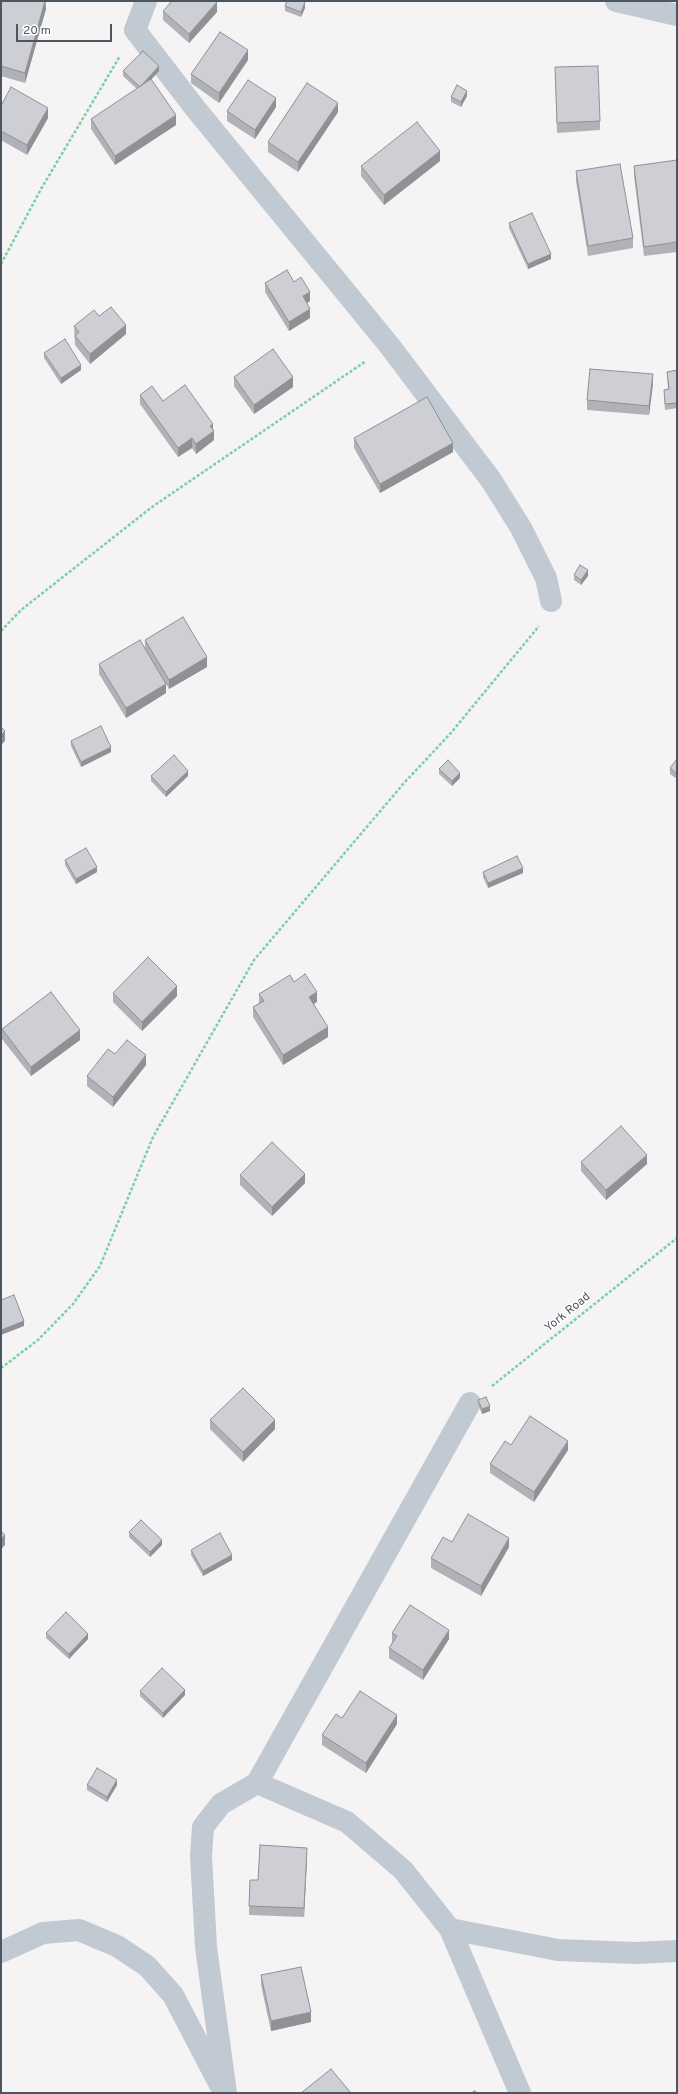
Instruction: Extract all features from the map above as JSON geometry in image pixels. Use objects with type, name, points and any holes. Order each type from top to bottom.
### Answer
[{"type":"street","points":[[146,1],[135,30],[195,108],[389,344],[491,480],[521,528],[546,578],[551,601]]},
{"type":"street","points":[[616,1],[677,15]]},
{"type":"street","points":[[225,2093],[206,1947],[202,1828],[221,1804],[257,1783],[470,1403]]},
{"type":"street","points":[[257,1783],[347,1822],[403,1870],[450,1929],[520,2093]]},
{"type":"street","points":[[450,1929],[558,1950],[636,1953],[677,1951]]},
{"type":"street","points":[[1,1952],[44,1933],[79,1930],[117,1946],[147,1966],[173,1996],[225,2093]]},
{"type":"path","points":[[1,264],[42,189],[135,30]]},
{"type":"path","points":[[1,631],[21,610],[152,507],[389,344]]},
{"type":"path","points":[[1,1368],[38,1340],[73,1304],[100,1266],[153,1137],[254,960],[404,783],[450,734],[546,618],[551,601]]},
{"type":"path","name":"York Road","points":[[470,1403],[677,1238]]},
{"type":"building","points":[[1,1],[45,1],[25,73],[1,66]]},
{"type":"building","points":[[172,1],[217,2],[189,34],[163,11]]},
{"type":"building","points":[[287,1],[305,2],[301,12],[285,6]]},
{"type":"building","points":[[220,32],[248,50],[219,93],[191,74]]},
{"type":"building","points":[[143,51],[159,66],[140,87],[123,71]]},
{"type":"building","points":[[598,66],[600,121],[557,123],[555,67]]},
{"type":"building","points":[[151,79],[176,115],[115,156],[91,119]]},
{"type":"building","points":[[248,80],[276,98],[255,130],[227,111]]},
{"type":"building","points":[[307,83],[338,103],[298,162],[268,142]]},
{"type":"building","points":[[457,85],[467,91],[461,102],[451,97]]},
{"type":"building","points":[[11,87],[48,108],[27,145],[1,131],[1,106]]},
{"type":"building","points":[[417,122],[440,151],[384,195],[361,166]]},
{"type":"building","points":[[677,160],[677,242],[644,247],[634,166]]},
{"type":"building","points":[[620,164],[633,238],[588,246],[576,171]]},
{"type":"building","points":[[532,213],[551,254],[528,264],[509,223]]},
{"type":"building","points":[[287,270],[294,282],[301,277],[310,292],[303,296],[310,309],[289,322],[265,283]]},
{"type":"building","points":[[111,307],[126,325],[90,354],[75,336],[79,332],[74,326],[94,310],[99,316]]},
{"type":"building","points":[[65,339],[81,365],[61,378],[44,353]]},
{"type":"building","points":[[273,349],[293,377],[254,405],[234,377]]},
{"type":"building","points":[[590,369],[653,374],[649,406],[587,400]]},
{"type":"building","points":[[677,370],[677,403],[665,404],[664,390],[669,389],[667,372]]},
{"type":"building","points":[[185,385],[213,424],[210,426],[214,431],[196,444],[192,438],[178,448],[140,395],[152,386],[163,401]]},
{"type":"building","points":[[427,397],[453,443],[380,484],[354,438]]},
{"type":"building","points":[[580,565],[588,570],[581,580],[574,575]]},
{"type":"building","points":[[183,617],[207,657],[169,680],[145,640]]},
{"type":"building","points":[[140,640],[166,684],[126,708],[99,664]]},
{"type":"building","points":[[101,726],[111,747],[81,762],[71,741]]},
{"type":"building","points":[[1,727],[5,731],[1,735]]},
{"type":"building","points":[[174,755],[188,771],[166,792],[151,776]]},
{"type":"building","points":[[677,759],[677,774],[670,768]]},
{"type":"building","points":[[448,760],[460,773],[452,781],[439,769]]},
{"type":"building","points":[[86,848],[97,867],[76,879],[65,860]]},
{"type":"building","points":[[517,856],[523,868],[488,883],[483,872]]},
{"type":"building","points":[[148,957],[177,986],[142,1022],[113,993]]},
{"type":"building","points":[[305,974],[317,992],[309,997],[328,1027],[283,1055],[253,1007],[264,1001],[259,994],[290,975],[294,982]]},
{"type":"building","points":[[51,992],[80,1030],[31,1067],[2,1029]]},
{"type":"building","points":[[127,1040],[146,1055],[113,1097],[87,1076],[108,1049],[115,1054]]},
{"type":"building","points":[[621,1126],[647,1155],[606,1190],[581,1162]]},
{"type":"building","points":[[272,1142],[305,1174],[272,1207],[240,1175]]},
{"type":"building","points":[[14,1295],[24,1321],[1,1330],[1,1300]]},
{"type":"building","points":[[243,1388],[275,1420],[243,1452],[210,1420]]},
{"type":"building","points":[[486,1397],[490,1406],[482,1409],[478,1400]]},
{"type":"building","points":[[530,1416],[568,1441],[534,1492],[490,1464],[505,1441],[511,1445]]},
{"type":"building","points":[[468,1514],[509,1538],[481,1586],[431,1558],[443,1537],[452,1542]]},
{"type":"building","points":[[141,1520],[162,1540],[150,1552],[129,1532]]},
{"type":"building","points":[[1,1531],[5,1535],[1,1539]]},
{"type":"building","points":[[220,1533],[232,1555],[203,1571],[191,1550]]},
{"type":"building","points":[[410,1605],[449,1630],[423,1670],[389,1648],[397,1636],[392,1633]]},
{"type":"building","points":[[66,1612],[88,1634],[69,1654],[46,1633]]},
{"type":"building","points":[[162,1668],[185,1690],[163,1713],[140,1691]]},
{"type":"building","points":[[360,1691],[397,1715],[366,1763],[322,1735],[336,1714],[342,1718]]},
{"type":"building","points":[[97,1768],[117,1780],[107,1797],[87,1785]]},
{"type":"building","points":[[260,1845],[307,1848],[304,1908],[249,1906],[250,1880],[258,1880]]},
{"type":"building","points":[[301,1967],[311,2012],[271,2021],[261,1975]]},
{"type":"building","points":[[331,2069],[351,2093],[301,2093]]}]
